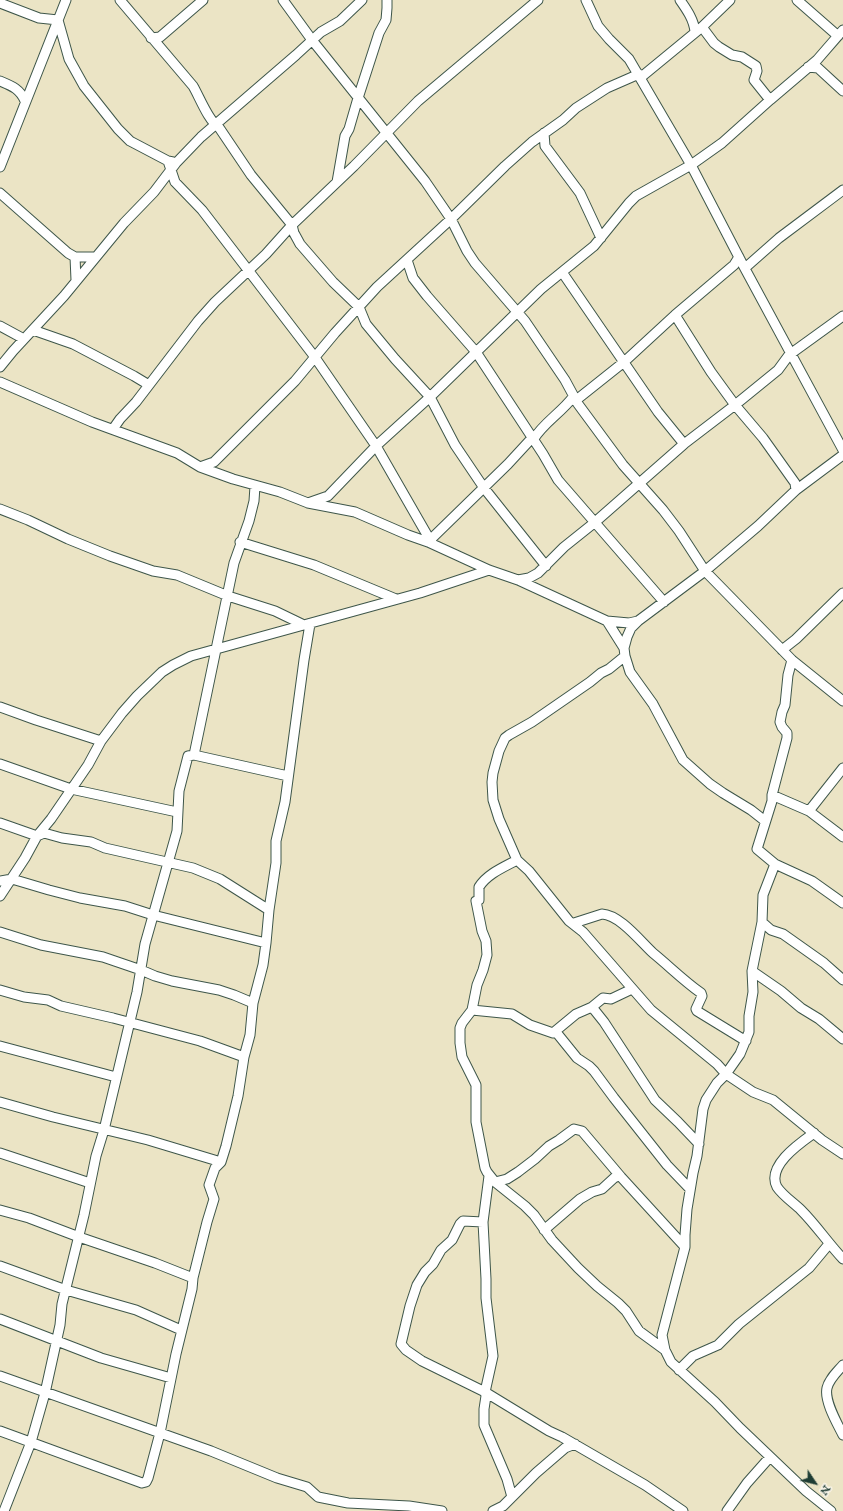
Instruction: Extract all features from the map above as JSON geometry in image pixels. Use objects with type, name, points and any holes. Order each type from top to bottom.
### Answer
[{"type":"street","points":[[1,164],[66,0]]},
{"type":"street","points":[[120,0],[193,86],[214,124],[218,126],[251,175],[292,225],[294,233],[300,244],[333,282],[359,307],[366,324],[395,359],[430,397],[455,446],[484,488],[546,566]]},
{"type":"street","points":[[151,38],[160,37],[203,0]]},
{"type":"street","points":[[283,0],[312,40],[425,181],[451,219],[467,251],[475,263],[525,320],[557,366],[575,401],[623,465],[663,510],[679,531],[704,571],[792,660],[843,701]]},
{"type":"street","points":[[362,0],[340,20],[321,32],[214,124],[172,164],[164,179],[1,366],[0,383],[66,411],[177,453],[200,467],[218,474],[255,486],[280,492],[308,503],[355,512],[408,535],[429,541],[488,570],[518,580],[607,621],[629,623],[638,621]]},
{"type":"street","points":[[113,429],[215,302],[249,271],[292,225],[418,101],[538,0]]},
{"type":"street","points":[[586,0],[598,26],[629,59],[640,76],[691,165],[740,264],[843,450]]},
{"type":"street","points":[[680,0],[699,30],[719,47],[732,55],[742,57],[756,66],[757,71],[754,80],[755,83],[770,100]]},
{"type":"street","points":[[200,467],[214,462],[295,381],[314,356],[377,287],[532,142],[563,120],[576,108],[607,88],[640,76],[699,30],[730,0]]},
{"type":"street","points":[[308,503],[328,496],[376,446],[430,397],[541,289],[594,246],[636,196],[691,165],[722,143],[820,57],[840,33],[797,0]]},
{"type":"street","points":[[337,182],[345,136],[349,129],[379,33],[386,20],[386,1]]},
{"type":"street","points":[[0,3],[39,18],[58,20]]},
{"type":"street","points":[[58,20],[69,59],[84,86],[118,129],[130,140],[172,164]]},
{"type":"street","points":[[808,67],[818,68],[843,91]]},
{"type":"street","points":[[0,81],[20,91],[25,102]]},
{"type":"street","points":[[15,88],[26,87],[32,84]]},
{"type":"street","points":[[208,115],[223,117]]},
{"type":"street","points":[[544,133],[545,146],[580,193],[601,238]]},
{"type":"street","points":[[532,142],[545,146]]},
{"type":"street","points":[[172,164],[175,182]]},
{"type":"street","points":[[164,179],[175,182],[202,210],[314,356],[376,446],[429,541]]},
{"type":"street","points":[[429,541],[484,488],[531,436],[624,362],[675,315],[740,264],[779,238],[843,190]]},
{"type":"street","points":[[0,193],[68,253],[75,257],[95,257]]},
{"type":"street","points":[[592,218],[603,224],[613,222]]},
{"type":"street","points":[[75,257],[76,280]]},
{"type":"street","points":[[407,260],[413,278],[426,296],[476,352],[558,480],[664,602]]},
{"type":"street","points":[[562,272],[658,412],[684,444]]},
{"type":"street","points":[[675,315],[711,372],[798,486]]},
{"type":"street","points":[[518,580],[529,578],[538,573],[564,547],[594,523],[684,444],[735,405],[843,316]]},
{"type":"street","points":[[0,326],[24,339]]},
{"type":"street","points":[[33,330],[73,344],[149,385]]},
{"type":"street","points":[[843,454],[798,486],[758,526],[704,571],[638,621],[631,628],[624,652],[532,722],[509,735],[503,743],[493,772],[492,790],[497,814],[517,860],[529,871],[569,921],[574,923],[651,1010],[717,1064],[726,1074],[753,1092],[772,1100],[843,1154]]},
{"type":"street","points":[[218,474],[218,462],[220,455]]},
{"type":"street","points":[[194,755],[234,562],[240,542],[249,521],[254,501],[255,486]]},
{"type":"street","points":[[0,509],[110,556],[153,571],[177,575],[228,596],[276,611],[307,624]]},
{"type":"street","points":[[240,542],[314,565],[396,599]]},
{"type":"street","points":[[0,896],[12,879],[37,836],[51,819],[70,789],[88,765],[101,741],[137,696],[162,672],[191,656],[447,585],[488,570]]},
{"type":"street","points":[[782,650],[796,639],[843,593]]},
{"type":"street","points":[[607,621],[624,652],[630,672],[652,704],[683,760],[723,794],[751,810],[765,821]]},
{"type":"street","points":[[0,1431],[142,1483],[146,1482],[148,1478],[160,1432],[192,1289],[193,1278],[214,1199],[209,1185],[215,1168],[221,1162],[226,1146],[238,1096],[244,1057],[250,1036],[253,1003],[266,943],[268,910],[276,863],[276,842],[285,802],[304,660],[307,624]]},
{"type":"street","points":[[792,660],[788,675],[785,705],[780,722],[782,727],[788,733],[772,795],[772,801],[757,849],[775,864],[812,881],[843,903]]},
{"type":"street","points":[[0,707],[101,741]]},
{"type":"street","points":[[4,1511],[31,1442],[45,1392],[57,1340],[62,1304],[79,1237],[96,1156],[104,1130],[129,1023],[141,970],[145,944],[177,831],[179,791],[185,763],[188,756],[194,755],[288,776]]},
{"type":"street","points":[[0,764],[70,789],[178,812]]},
{"type":"street","points":[[809,811],[842,774]]},
{"type":"street","points":[[772,795],[809,811],[843,837]]},
{"type":"street","points":[[0,823],[37,836],[44,833],[62,838],[92,842],[105,848],[192,868],[220,879],[268,910]]},
{"type":"street","points":[[517,860],[485,880],[478,887],[479,900],[476,901],[482,931],[486,941],[487,955],[477,985],[472,1010],[460,1028],[461,1050],[464,1064],[476,1085],[477,1129],[486,1168],[492,1179],[525,1206],[578,1268],[626,1311],[639,1331],[665,1350]]},
{"type":"street","points":[[775,864],[763,895],[762,922],[752,971],[753,992],[749,1016],[749,1032],[740,1054],[726,1074],[717,1083],[706,1100],[703,1109],[699,1144],[690,1189],[685,1247],[662,1335],[665,1350],[671,1362],[715,1402],[770,1457],[827,1510]]},
{"type":"street","points":[[0,880],[12,879],[80,898],[125,906],[153,915],[266,943]]},
{"type":"street","points":[[574,923],[602,914],[606,914],[618,920],[654,954],[700,993],[702,996],[696,1009],[697,1011],[746,1041]]},
{"type":"street","points":[[762,922],[771,930],[783,934],[824,963],[843,980]]},
{"type":"street","points":[[0,932],[41,945],[103,957],[172,982],[208,988],[234,995],[253,1003]]},
{"type":"street","points":[[752,971],[781,991],[801,1008],[819,1019],[843,1039]]},
{"type":"street","points":[[472,1010],[512,1014],[551,1034],[556,1032],[576,1014],[592,1007],[603,998],[611,999],[632,989]]},
{"type":"street","points":[[0,990],[24,997],[48,1000],[61,1006],[82,1010],[200,1041],[244,1057]]},
{"type":"street","points":[[592,1007],[604,1022],[655,1100],[699,1144]]},
{"type":"street","points":[[556,1032],[578,1058],[594,1071],[667,1165],[690,1189]]},
{"type":"street","points":[[0,1046],[116,1077]]},
{"type":"street","points":[[0,1102],[53,1117],[148,1140],[221,1162]]},
{"type":"street","points":[[492,1179],[507,1179],[535,1160],[549,1146],[574,1129],[582,1131],[620,1177],[685,1247]]},
{"type":"street","points":[[814,1133],[788,1153],[779,1166],[775,1178],[776,1185],[802,1211],[843,1259]]},
{"type":"street","points":[[0,1153],[90,1183]]},
{"type":"street","points":[[544,1230],[580,1199],[592,1192],[602,1189],[614,1178],[618,1176],[620,1177]]},
{"type":"street","points":[[492,1179],[483,1222],[486,1298],[492,1356],[485,1392],[484,1425],[507,1479],[512,1496]]},
{"type":"street","points":[[0,1210],[29,1218],[79,1237],[155,1262],[193,1278]]},
{"type":"street","points":[[483,1222],[463,1221],[452,1240],[441,1250],[433,1264],[421,1277],[410,1306],[401,1344],[406,1350],[416,1357],[485,1392],[549,1431],[645,1485],[683,1511]]},
{"type":"street","points":[[679,1370],[693,1356],[718,1345],[739,1324],[809,1268],[829,1244]]},
{"type":"street","points":[[0,1266],[66,1290],[136,1310],[182,1330]]},
{"type":"street","points":[[0,1319],[101,1358],[171,1378]]},
{"type":"street","points":[[843,1365],[831,1379],[827,1388],[830,1407],[843,1435]]},
{"type":"street","points":[[0,1376],[160,1432],[276,1478],[307,1487],[318,1497],[356,1503],[409,1506],[442,1511]]},
{"type":"street","points":[[493,1511],[504,1506],[512,1496],[564,1448],[574,1444]]},
{"type":"street","points":[[727,1511],[747,1483],[770,1457]]},
{"type":"street","points":[[345,1511],[356,1503]]}]
